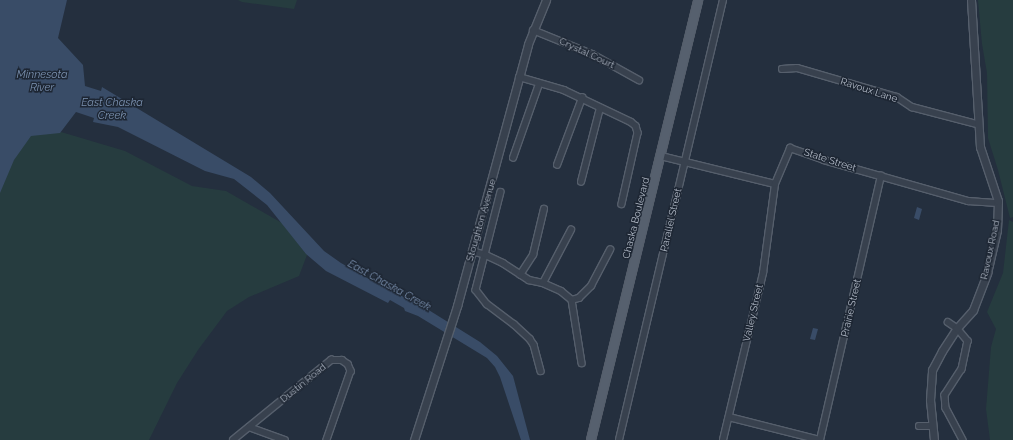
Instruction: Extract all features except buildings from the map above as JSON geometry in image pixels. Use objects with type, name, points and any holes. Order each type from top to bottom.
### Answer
[{"type":"main road","name":"Chaska Boulevard","points":[[591,440],[661,156],[697,1]]},
{"type":"street","name":"Stoughton Avenue","points":[[414,440],[457,306],[533,30],[546,0]]},
{"type":"street","name":"Parallel Street","points":[[619,440],[723,0]]},
{"type":"street","name":"Ravoux Road","points":[[934,440],[930,400],[932,370],[957,328],[973,310],[987,273],[997,230],[998,204],[980,147],[977,124],[971,0]]},
{"type":"street","name":"Crystal Court","points":[[533,30],[592,54],[639,80]]},
{"type":"street","name":"Ravoux Lane","points":[[782,69],[797,68],[897,97],[912,107],[977,124]]},
{"type":"street","points":[[519,77],[564,90],[631,122],[636,126],[638,133],[622,204]]},
{"type":"street","points":[[513,158],[539,84]]},
{"type":"street","points":[[557,165],[582,98]]},
{"type":"street","points":[[581,182],[600,108]]},
{"type":"street","name":"State Street","points":[[775,184],[790,148],[968,201],[998,204]]},
{"type":"street","points":[[661,156],[775,184]]},
{"type":"street","name":"Prairie Street","points":[[820,440],[881,176]]},
{"type":"street","name":"Valley Street","points":[[723,440],[763,273],[775,184]]},
{"type":"street","points":[[501,192],[486,255],[477,281],[476,290],[486,304],[530,339],[534,345],[541,371]]},
{"type":"street","points":[[520,275],[533,255],[544,209]]},
{"type":"street","points":[[543,283],[571,230]]},
{"type":"street","points":[[572,300],[585,294],[610,250]]},
{"type":"street","points":[[472,251],[503,262],[529,280],[543,283],[562,291],[572,300],[582,363]]},
{"type":"street","points":[[948,322],[957,328],[968,341],[962,369],[945,395],[946,408],[963,440]]},
{"type":"street","name":"Dustin Road","points":[[249,427],[331,360],[342,360],[348,364],[351,371],[327,440]]},
{"type":"street","points":[[729,417],[820,440]]},
{"type":"street","points":[[919,426],[933,426]]},
{"type":"street","points":[[233,440],[249,427],[285,440]]},
{"type":"green space","points":[[238,0],[297,0],[294,9],[242,2]]},
{"type":"green space","points":[[978,0],[1013,0],[1013,217],[1010,218],[988,138],[987,73],[982,44]]},
{"type":"green space","points":[[51,129],[125,151],[192,186],[226,191],[282,223],[307,255],[299,276],[249,297],[227,311],[198,350],[177,383],[149,440],[0,440],[0,184],[31,130]]},
{"type":"green space","points":[[1009,220],[1013,222],[1013,440],[990,440],[986,409],[991,347],[996,329],[987,312],[1003,273]]},
{"type":"water","points":[[0,0],[67,0],[58,38],[83,65],[85,86],[101,91],[102,87],[251,177],[270,193],[324,251],[341,263],[369,279],[396,290],[395,292],[407,299],[411,299],[480,342],[497,356],[513,376],[530,440],[521,440],[500,377],[495,367],[487,358],[418,316],[405,311],[404,308],[390,300],[388,303],[326,271],[306,254],[267,205],[234,179],[205,171],[118,127],[93,122],[94,118],[76,112],[60,133],[31,136],[14,160],[0,193]]},
{"type":"water","points":[[917,207],[922,209],[919,220],[914,218]]},
{"type":"water","points":[[813,328],[818,329],[815,340],[810,339]]},
{"type":"water label","name":"Minnesota River","points":[[42,82]]},
{"type":"water label","name":"East Chaska Creek","points":[[112,110]]},
{"type":"water label","name":"East Chaska Creek","points":[[389,286]]}]
